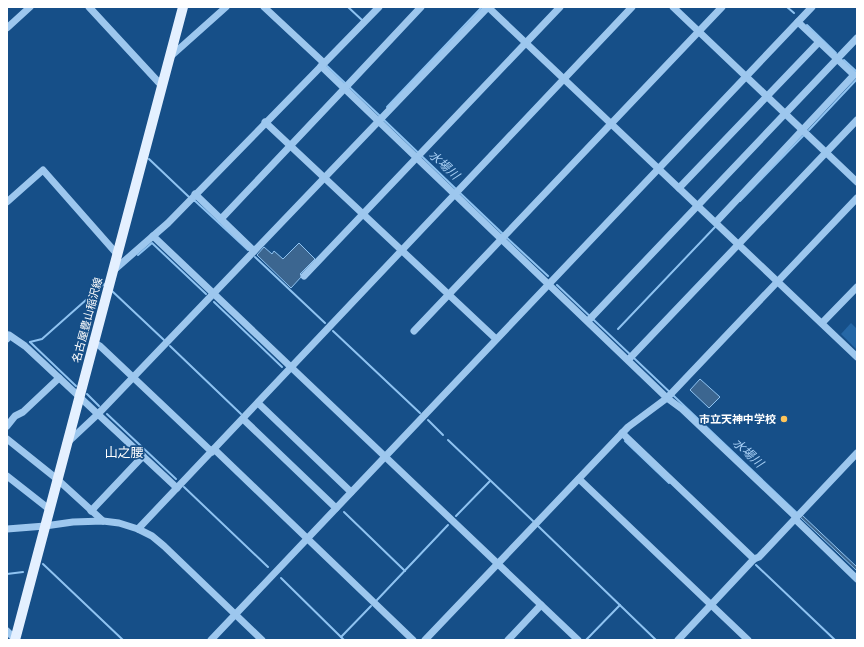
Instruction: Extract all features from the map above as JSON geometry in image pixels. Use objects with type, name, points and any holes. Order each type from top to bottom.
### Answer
[{"type":"main road","name":"名古屋豊山稲沢線","points":[[15,640],[183,7]]},
{"type":"street","points":[[7,28],[30,7]]},
{"type":"street","points":[[89,7],[162,86]]},
{"type":"street","points":[[170,57],[226,7]]},
{"type":"street","points":[[264,7],[322,65],[504,237],[549,284],[590,319],[668,397],[797,516],[857,579]]},
{"type":"street","points":[[112,271],[168,223],[194,194],[379,7]]},
{"type":"street","points":[[220,219],[422,7]]},
{"type":"street","points":[[66,444],[98,414],[488,7],[857,357]]},
{"type":"street","points":[[304,276],[560,7]]},
{"type":"street","points":[[138,529],[632,7]]},
{"type":"street","points":[[674,7],[857,182]]},
{"type":"street","points":[[414,331],[722,7]]},
{"type":"street","points":[[211,640],[812,7]]},
{"type":"street","points":[[716,222],[854,75],[798,22]]},
{"type":"street","points":[[590,319],[857,38]]},
{"type":"street","points":[[679,188],[819,42]]},
{"type":"street","points":[[632,356],[857,120]]},
{"type":"street","points":[[265,122],[496,339]]},
{"type":"street","points":[[7,202],[43,170],[117,254]]},
{"type":"street","points":[[194,194],[254,251]]},
{"type":"street","points":[[425,640],[628,427],[668,397],[857,198]]},
{"type":"street","points":[[153,236],[578,640]]},
{"type":"street","points":[[822,324],[857,287]]},
{"type":"street","points":[[7,339],[9,335],[25,346],[177,488]]},
{"type":"street","points":[[93,342],[100,346],[213,450],[414,640]]},
{"type":"street","points":[[7,426],[15,416],[23,412],[59,378]]},
{"type":"street","points":[[258,403],[351,492]]},
{"type":"street","points":[[243,419],[336,508]]},
{"type":"street","points":[[622,433],[754,559]]},
{"type":"street","points":[[7,439],[57,480],[103,521]]},
{"type":"street","points":[[678,640],[754,559],[759,558],[857,453]]},
{"type":"street","points":[[91,511],[143,456]]},
{"type":"street","points":[[7,476],[49,510]]},
{"type":"street","points":[[579,479],[748,640]]},
{"type":"street","points":[[7,529],[73,522],[103,521],[119,523],[138,529],[152,536],[164,546],[262,640]]},
{"type":"street","points":[[508,640],[541,605]]},
{"type":"street","points":[[7,631],[15,640]]},
{"type":"shaded area","points":[[299,243],[315,259],[300,274],[302,276],[291,288],[257,255],[264,247],[272,254],[274,251],[283,259]]},
{"type":"shaded area","points":[[851,323],[857,329],[857,350],[841,334]]},
{"type":"shaded area","points":[[700,379],[720,397],[709,408],[690,390]]},
{"type":"shaded area","points":[[802,515],[857,567],[857,571],[800,517]]},
{"type":"waterway","points":[[348,7],[363,21]]},
{"type":"waterway","points":[[787,7],[794,13]]},
{"type":"waterway","points":[[387,107],[481,8]]},
{"type":"waterway","points":[[807,25],[836,53]]},
{"type":"waterway","points":[[844,60],[857,72]]},
{"type":"waterway","name":"水場川","points":[[327,66],[380,116]]},
{"type":"waterway","points":[[809,130],[857,79]]},
{"type":"waterway","name":"水場川","points":[[383,119],[457,190]]},
{"type":"waterway","points":[[740,201],[803,136]]},
{"type":"waterway","points":[[149,159],[189,197]]},
{"type":"waterway","name":"水場川","points":[[460,193],[503,234]]},
{"type":"waterway","points":[[194,201],[248,250]]},
{"type":"waterway","points":[[618,329],[715,227]]},
{"type":"waterway","name":"水場川","points":[[506,237],[548,276]]},
{"type":"waterway","points":[[138,255],[152,243],[206,294]]},
{"type":"waterway","points":[[255,257],[325,323]]},
{"type":"waterway","points":[[30,342],[42,339],[104,284]]},
{"type":"waterway","name":"水場川","points":[[557,285],[798,514]]},
{"type":"waterway","points":[[112,291],[164,340]]},
{"type":"waterway","points":[[214,302],[282,367]]},
{"type":"waterway","points":[[333,331],[420,413]]},
{"type":"waterway","points":[[30,342],[76,386]]},
{"type":"waterway","points":[[170,346],[241,414]]},
{"type":"waterway","points":[[87,394],[99,406]]},
{"type":"waterway","points":[[107,414],[176,479]]},
{"type":"waterway","points":[[428,420],[443,435]]},
{"type":"waterway","points":[[448,440],[533,521]]},
{"type":"waterway","points":[[625,441],[669,483]]},
{"type":"waterway","points":[[456,516],[490,481]]},
{"type":"waterway","points":[[184,487],[268,567]]},
{"type":"waterway","points":[[344,512],[405,571]]},
{"type":"waterway","points":[[377,600],[448,525]]},
{"type":"waterway","points":[[538,526],[656,640]]},
{"type":"waterway","points":[[43,564],[123,640]]},
{"type":"waterway","points":[[756,565],[835,640]]},
{"type":"waterway","points":[[7,574],[23,572]]},
{"type":"waterway","points":[[281,578],[344,640]]},
{"type":"waterway","points":[[586,640],[620,605]]},
{"type":"waterway","points":[[341,637],[371,606]]},
{"type":"place","name":"市立天神中学校","points":[[784,419]]},
{"type":"district","name":"山之腰","points":[[124,452]]}]
